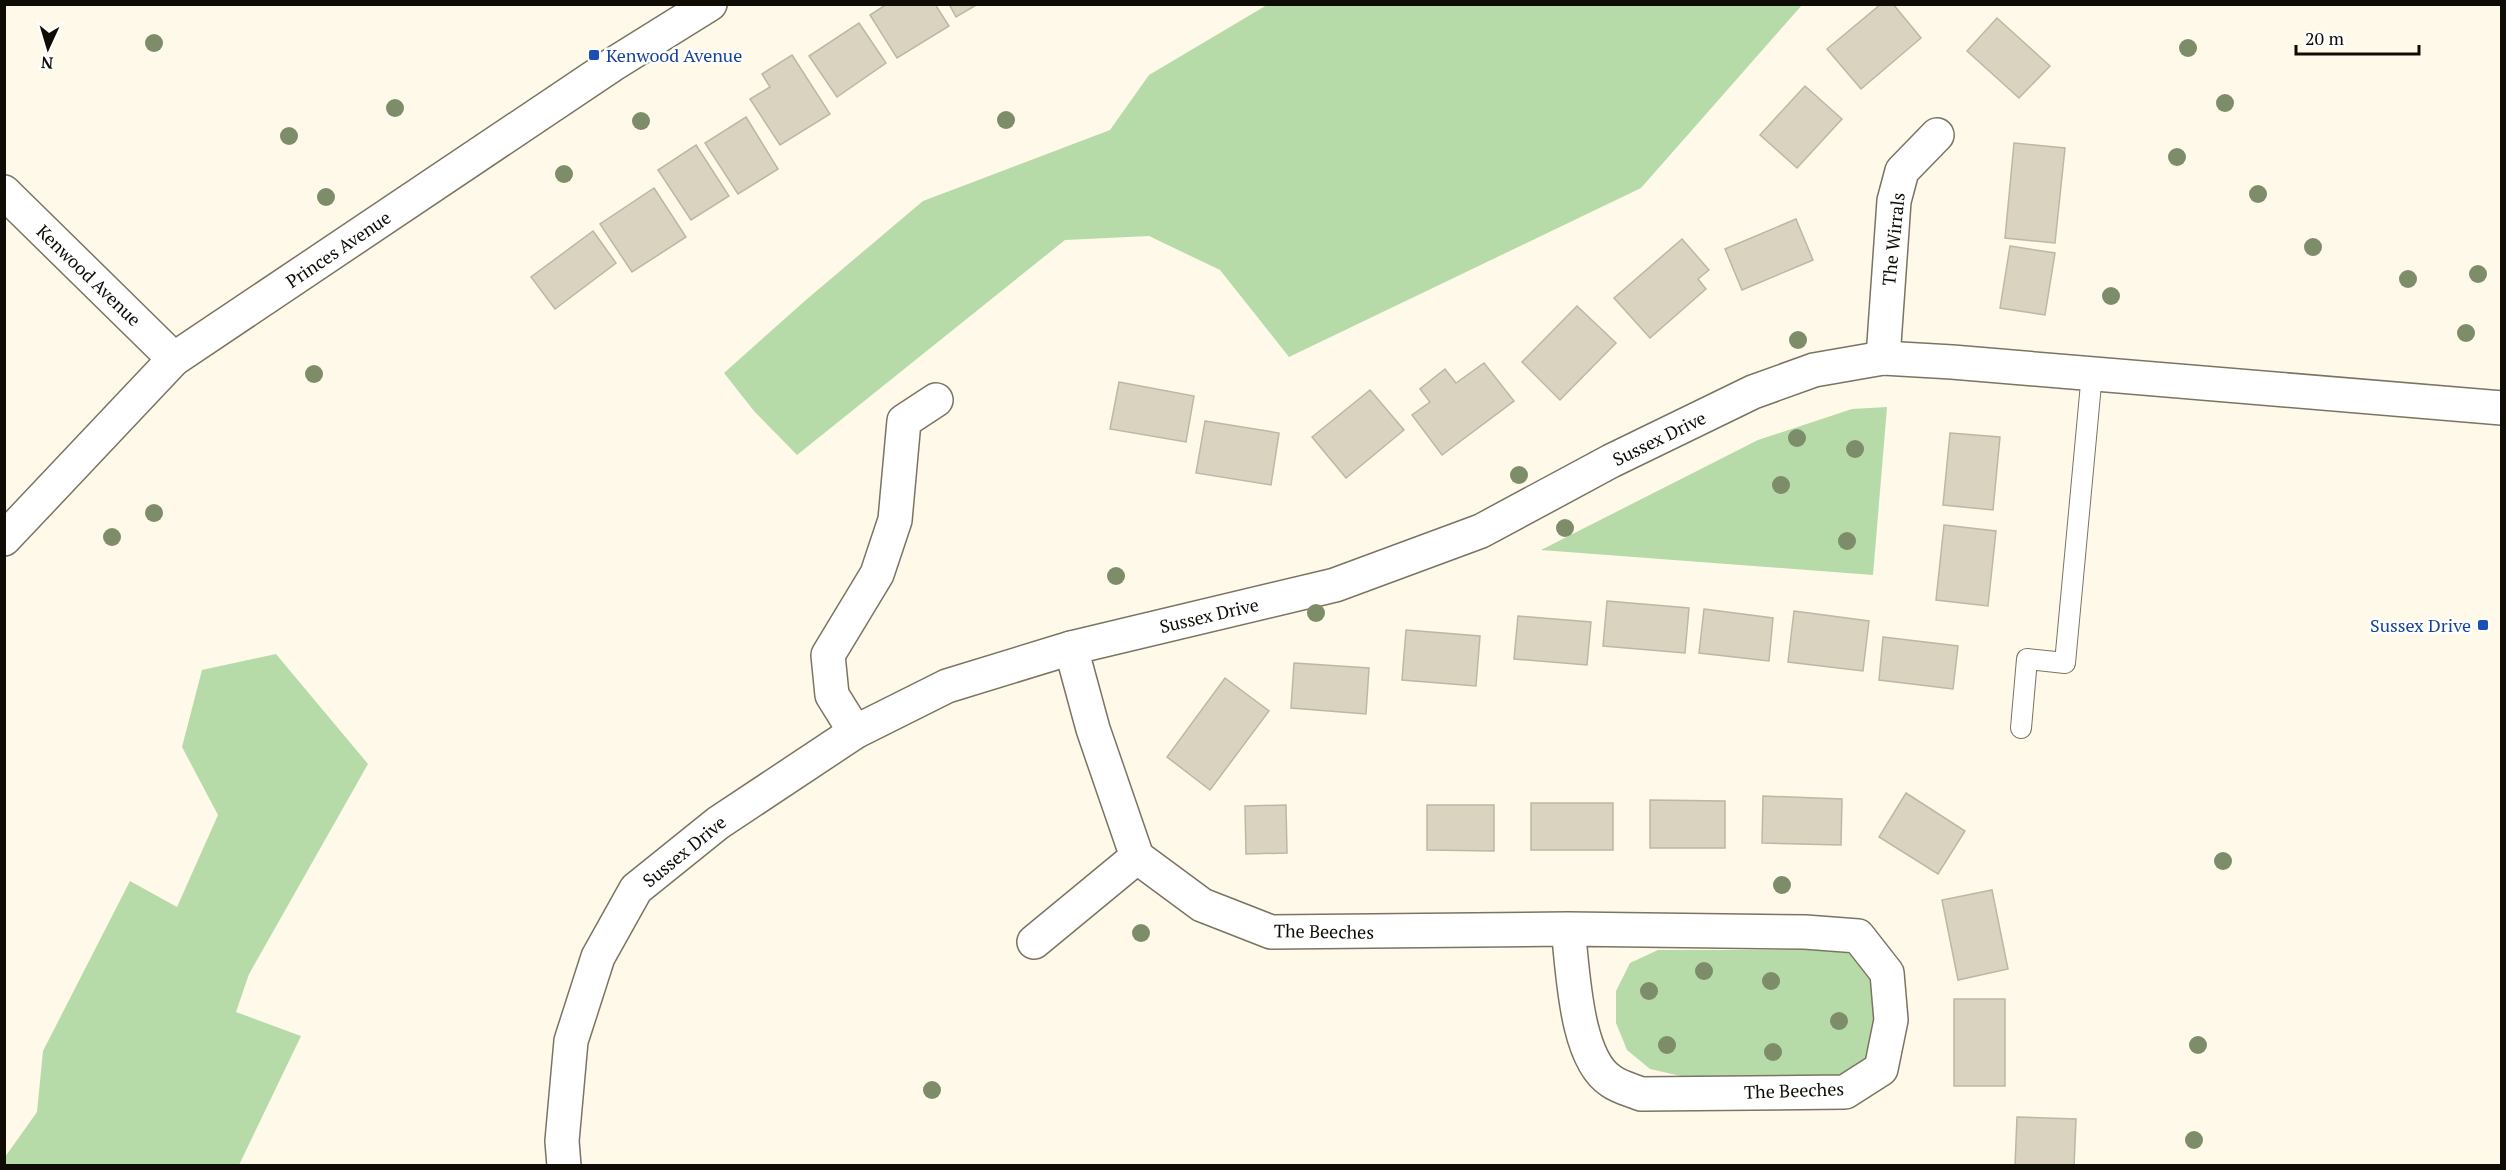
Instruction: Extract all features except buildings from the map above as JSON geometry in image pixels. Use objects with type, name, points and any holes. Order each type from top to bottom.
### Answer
[{"type":"street","name":"Princes Avenue","points":[[4,539],[174,359],[612,65],[710,4]]},
{"type":"street","name":"The Wirrals","points":[[1883,358],[1894,201],[1902,171],[1937,135]]},
{"type":"street","name":"Kenwood Avenue","points":[[4,192],[174,359]]},
{"type":"street","name":"Sussex Drive","points":[[564,1166],[562,1141],[571,1041],[598,957],[636,889],[718,823],[855,732],[947,686],[1071,648],[1335,585],[1481,531],[1611,461],[1753,392],[1814,370],[1883,358],[2092,373],[2502,408]]},
{"type":"street","points":[[855,732],[832,695],[828,655],[878,573],[892,530],[895,520],[904,421],[936,400]]},
{"type":"street","points":[[1034,942],[1137,857],[1093,729],[1071,648]]},
{"type":"street","name":"The Beeches","points":[[1137,857],[1202,905],[1271,932],[1568,929],[1805,932],[1858,936],[1887,972],[1892,1020],[1881,1069],[1845,1092],[1641,1094],[1610,1080],[1593,1061],[1578,1018],[1568,929]]},
{"type":"lane","points":[[2021,728],[2027,659],[2065,663],[2092,373]]},
{"type":"green space","points":[[1267,5],[1802,5],[1641,188],[1289,357],[1220,270],[1149,236],[1065,240],[797,455],[754,411],[724,373],[923,201],[1110,130],[1149,75]]},
{"type":"green space","points":[[1887,407],[1873,575],[1541,550],[1758,440],[1852,409]]},
{"type":"green space","points":[[276,654],[368,764],[249,974],[236,1012],[301,1036],[239,1165],[5,1165],[5,1157],[37,1112],[43,1051],[130,881],[177,907],[218,815],[182,747],[202,670]]},
{"type":"green space","points":[[1658,950],[1820,950],[1854,954],[1868,967],[1880,997],[1871,1055],[1842,1077],[1698,1080],[1650,1069],[1627,1050],[1616,1023],[1616,991],[1630,963]]},
{"type":"place","name":"Kenwood Avenue","points":[[594,55]]},
{"type":"place","name":"Sussex Drive","points":[[2483,625]]}]
